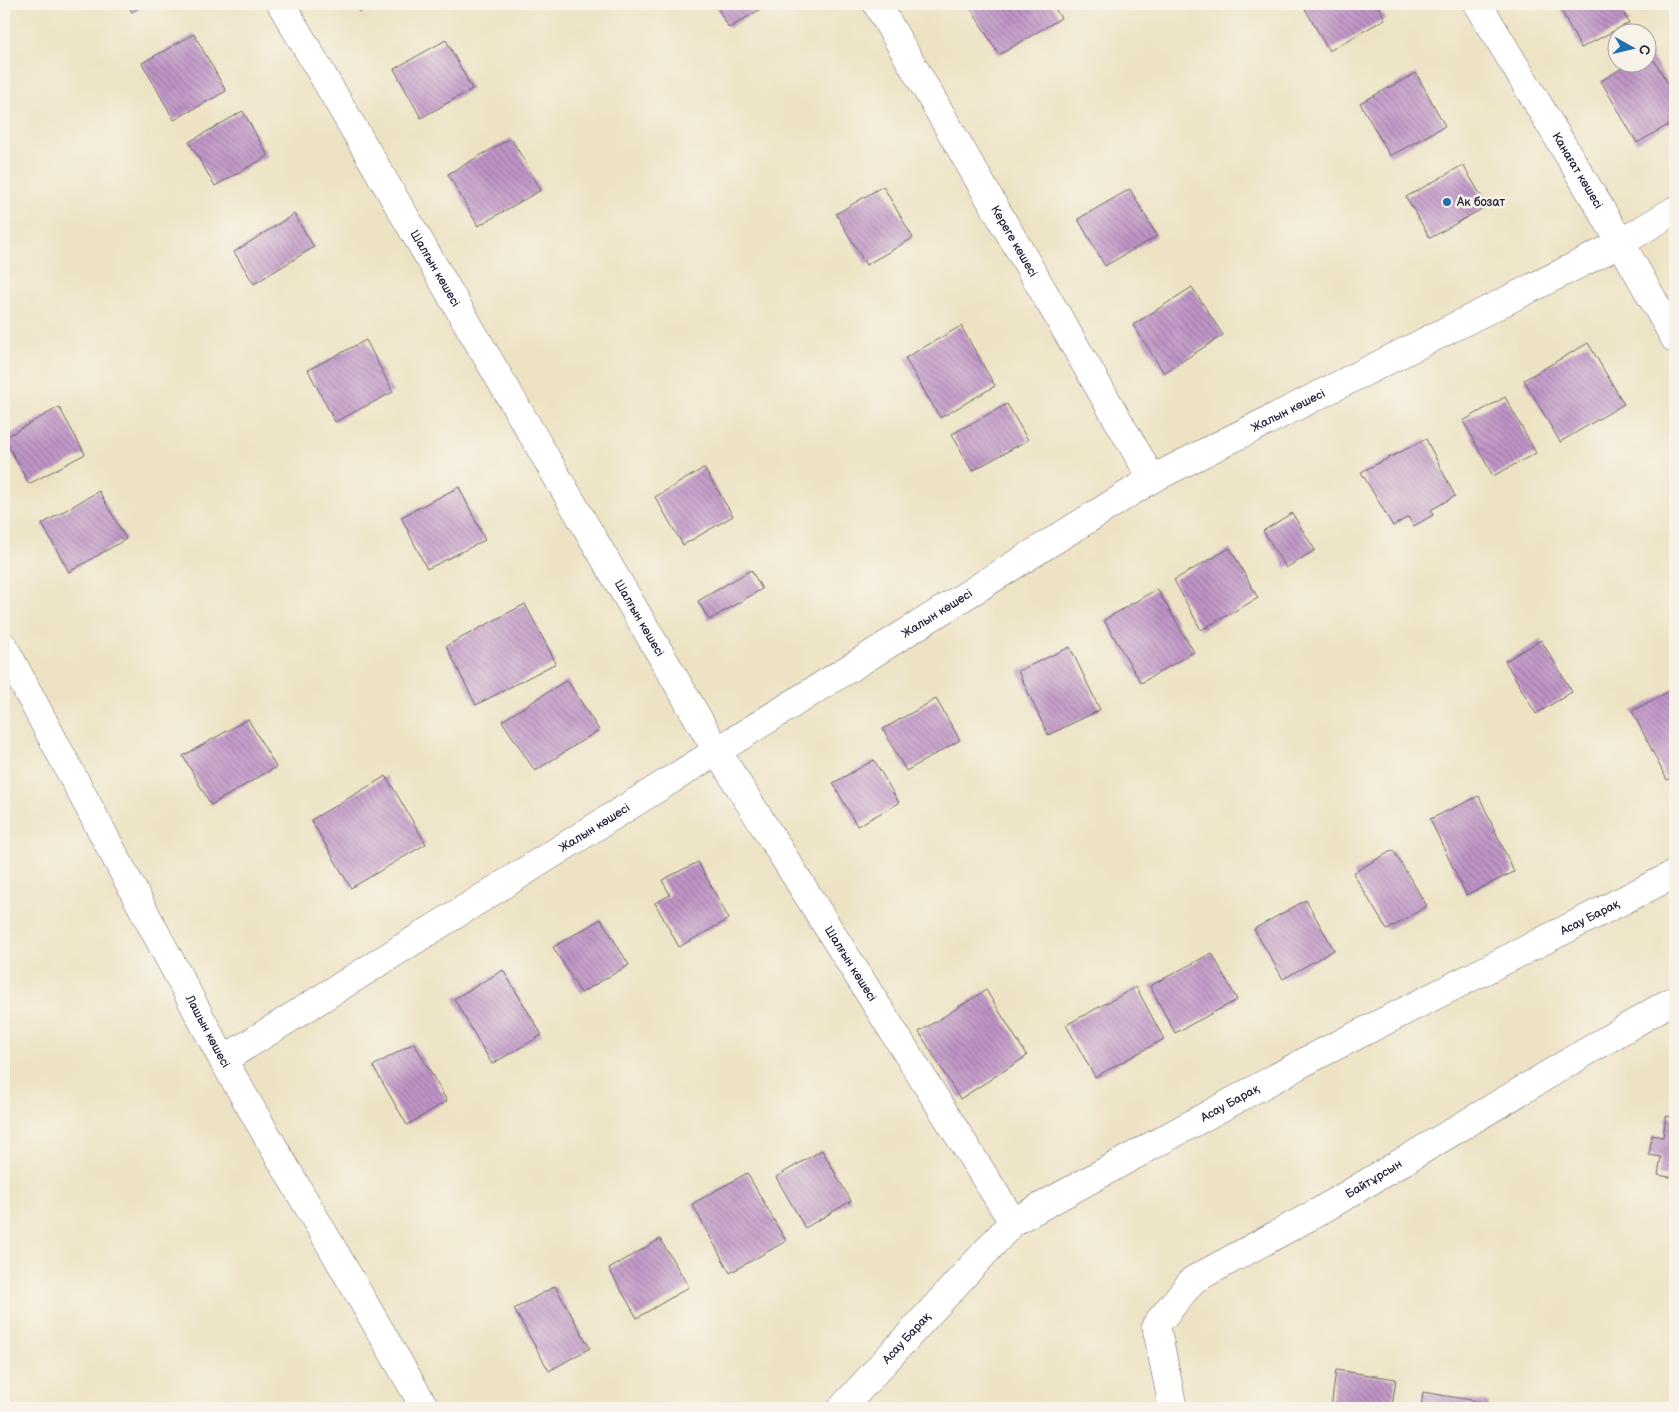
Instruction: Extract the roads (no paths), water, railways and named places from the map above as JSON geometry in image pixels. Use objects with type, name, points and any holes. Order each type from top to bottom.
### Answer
[{"type":"street","name":"Шалғын көшесі","points":[[281,4],[717,751],[1013,1222]]},
{"type":"street","name":"Кереге көшесі","points":[[877,4],[1152,479]]},
{"type":"street","name":"Канағат көшесі","points":[[1478,4],[1621,243],[1675,339]]},
{"type":"street","name":"Жалын көшесі","points":[[223,1060],[1152,479],[1621,243],[1675,210]]},
{"type":"street","name":"Лашын көшесі","points":[[4,647],[223,1060],[425,1408]]},
{"type":"street","name":"Асау Барақ","points":[[842,1408],[1013,1222],[1308,1060],[1675,874]]},
{"type":"street","name":"Байтұрсын","points":[[1173,1408],[1156,1325],[1193,1280],[1320,1211],[1675,1000]]},
{"type":"place","name":"Ак бозат","points":[[1447,202]]}]
